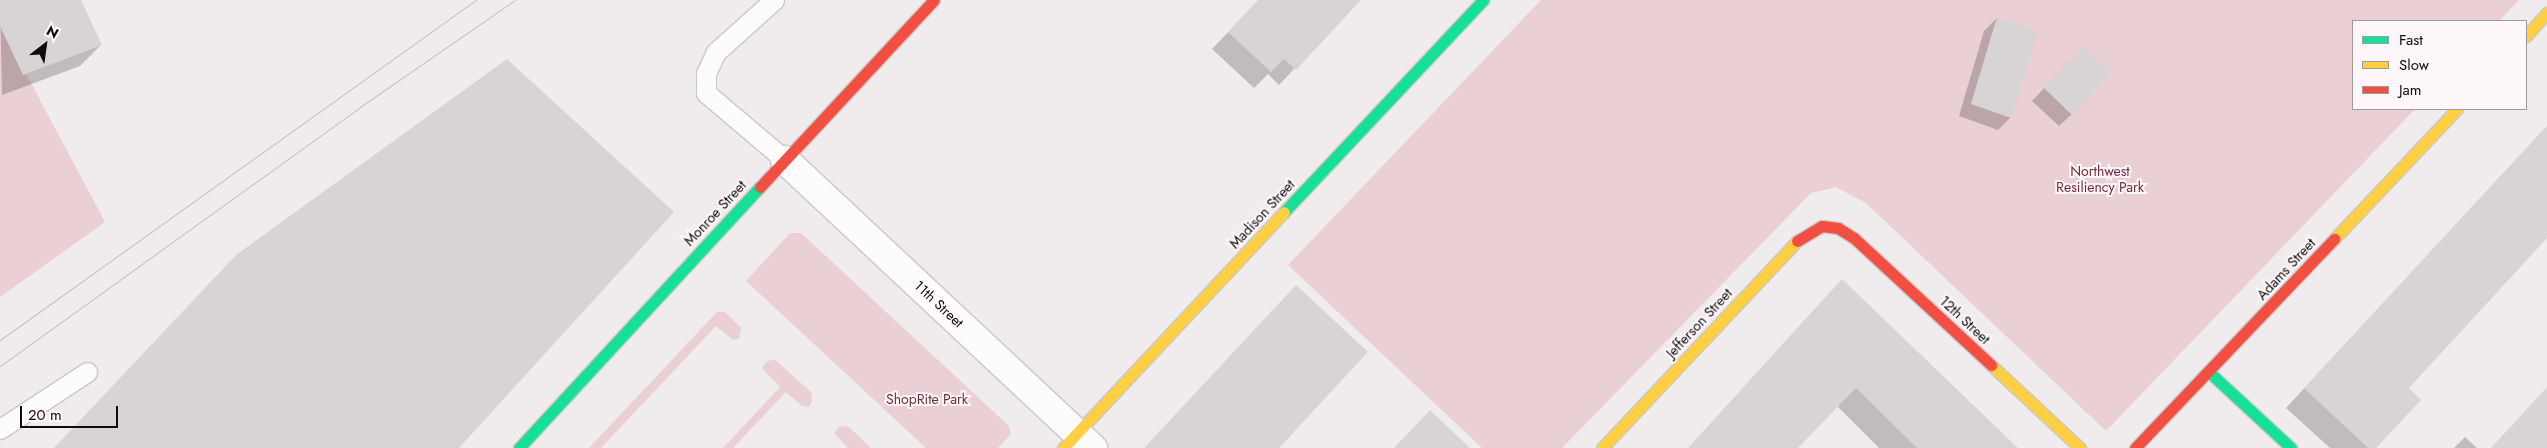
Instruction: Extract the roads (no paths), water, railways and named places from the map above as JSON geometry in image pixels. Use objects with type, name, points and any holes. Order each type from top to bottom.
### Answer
[{"type":"street","name":"Monroe Street","points":[[519,448],[934,0]]},
{"type":"street","name":"Madison Street","points":[[1077,443],[1483,0]]},
{"type":"street","points":[[2527,35],[2547,13]]},
{"type":"street","name":"Adams Street","points":[[2135,448],[2456,110]]},
{"type":"street","name":"11th Street","points":[[785,160],[1077,443]]},
{"type":"street","name":"Jefferson Street","points":[[1602,448],[1800,238],[1822,226]]},
{"type":"street","name":"12th Street","points":[[1822,226],[1838,228],[1854,238],[2080,448]]},
{"type":"street","points":[[2209,372],[2291,448]]},
{"type":"lane","points":[[774,0],[716,52],[706,73],[706,93],[785,160]]},
{"type":"lane","points":[[0,429],[87,372]]},
{"type":"tram line","points":[[0,340],[476,0]]},
{"type":"tram line","points":[[0,366],[360,107],[515,0]]},
{"type":"park label","name":"Northwest Resiliency Park","points":[[2100,180]]},
{"type":"park label","name":"ShopRite Park","points":[[927,399]]}]
